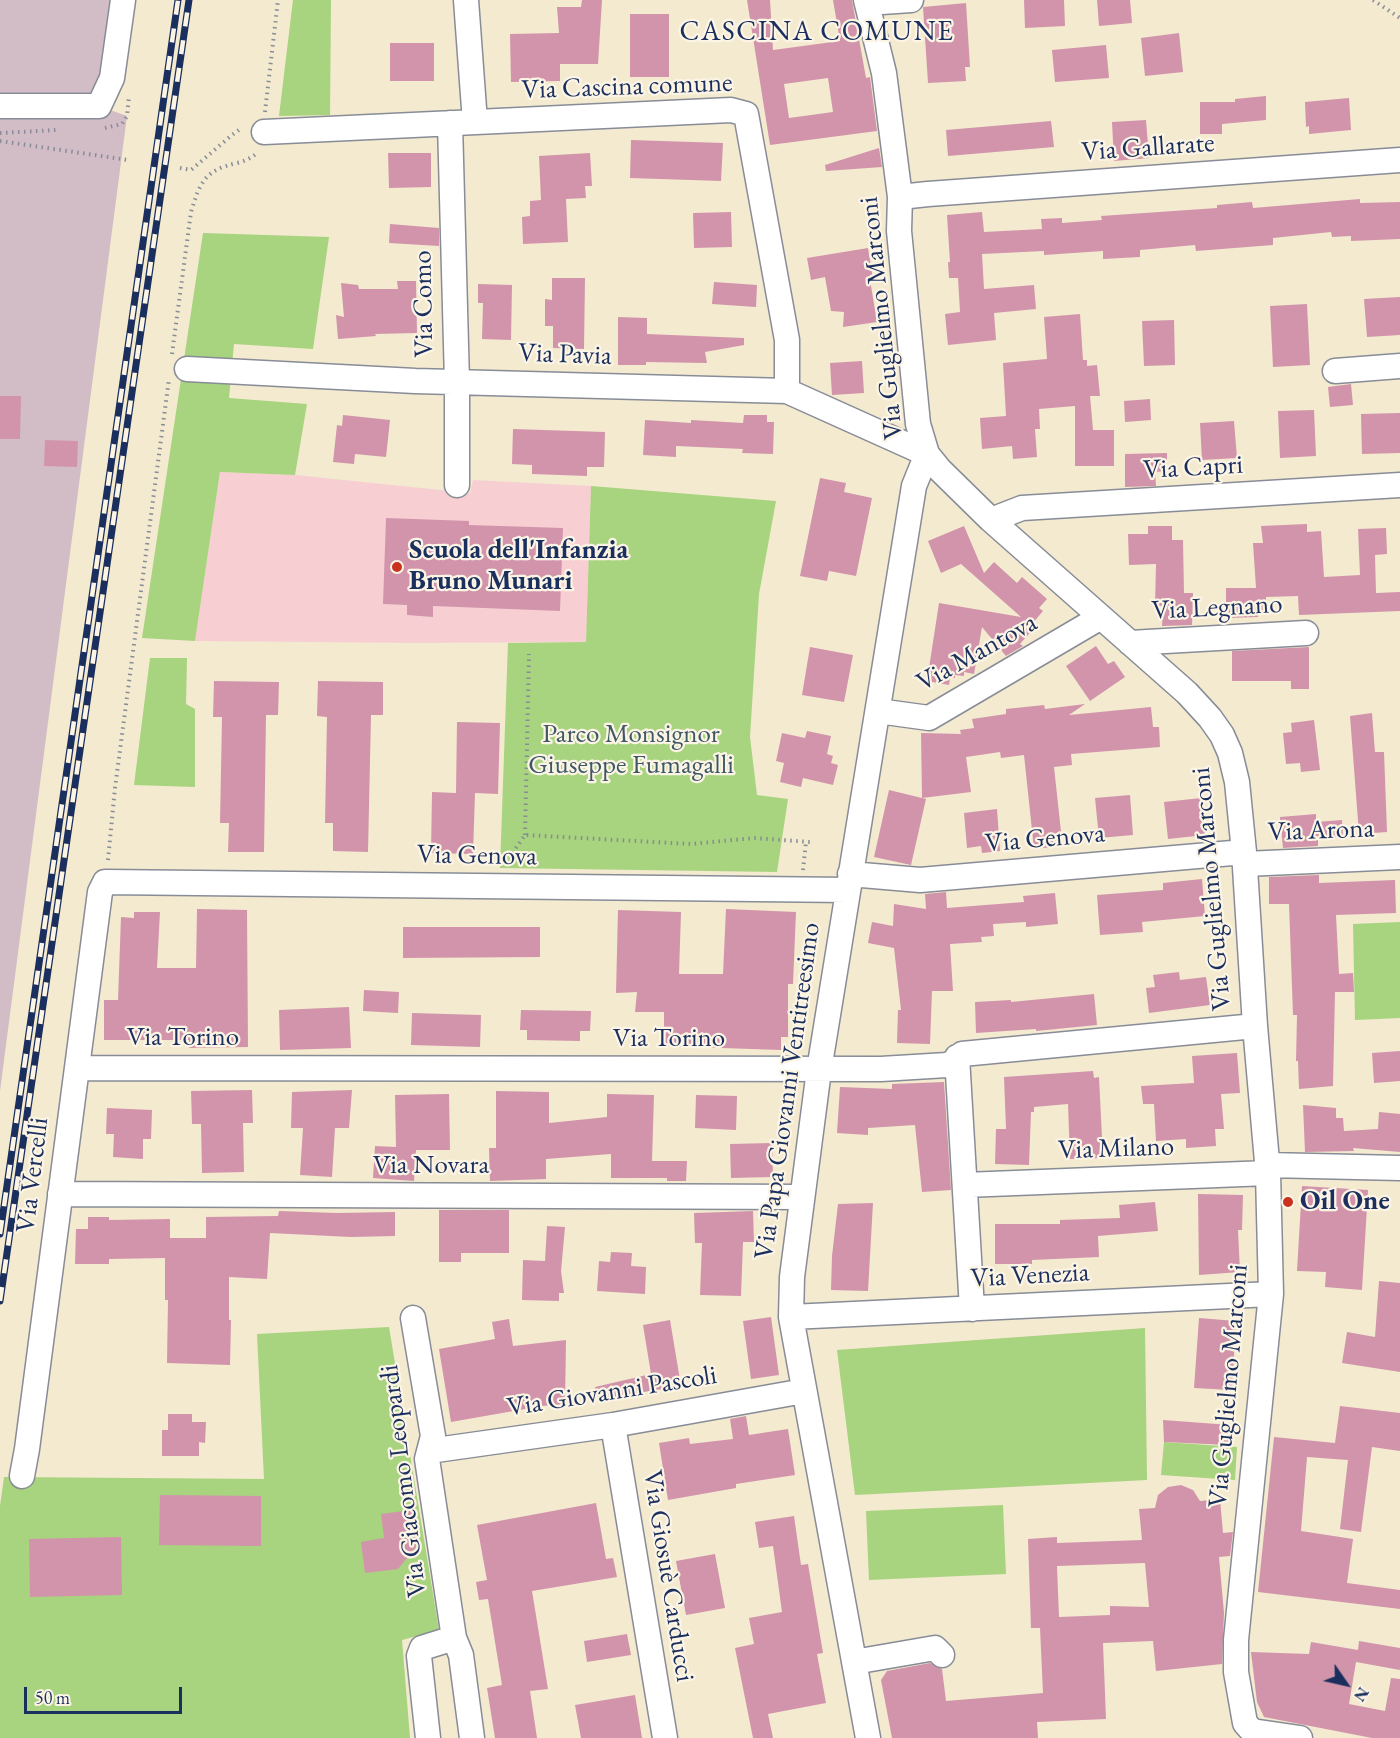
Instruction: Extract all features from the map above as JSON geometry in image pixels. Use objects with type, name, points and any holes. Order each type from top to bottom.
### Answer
[{"type":"street","points":[[0,106],[99,106],[112,78],[123,0]]},
{"type":"street","points":[[466,0],[475,122]]},
{"type":"street","points":[[866,1],[911,0]]},
{"type":"street","name":"Via Guglielmo Marconi","points":[[866,1],[884,73],[900,197],[898,231],[918,424],[927,454],[940,470],[991,520],[1186,693],[1210,718],[1222,735],[1230,753],[1237,782],[1244,858],[1255,1026],[1268,1169],[1271,1294],[1236,1640],[1236,1672],[1245,1723],[1252,1731],[1299,1738]]},
{"type":"street","name":"Via Cascina comune","points":[[264,132],[731,110],[746,114],[787,340],[787,391]]},
{"type":"street","name":"Via Como","points":[[450,123],[457,382],[457,484]]},
{"type":"street","name":"Via Gallarate","points":[[900,197],[1400,159]]},
{"type":"street","name":"Via Pavia","points":[[176,364],[457,382],[787,391],[927,454]]},
{"type":"street","points":[[1335,371],[1400,366]]},
{"type":"street","name":"Via Papa Giovanni Ventitreesimo","points":[[868,1738],[791,1317],[792,1276],[819,1070],[914,486],[927,454]]},
{"type":"street","name":"Via Capri","points":[[991,520],[1022,508],[1400,485]]},
{"type":"street","name":"Via Mantova","points":[[878,711],[929,718],[1101,617]]},
{"type":"street","name":"Via Legnano","points":[[1130,643],[1306,633]]},
{"type":"street","name":"Via Arona","points":[[1244,858],[1400,857]]},
{"type":"street","name":"Via Genova","points":[[105,882],[507,886],[849,882],[920,880],[1244,858]]},
{"type":"street","name":"Via Vercelli","points":[[22,1476],[100,892],[105,882]]},
{"type":"street","name":"Via Torino","points":[[77,1068],[881,1069],[947,1065],[962,1054],[1255,1026]]},
{"type":"street","points":[[957,1058],[972,1309]]},
{"type":"street","name":"Via Milano","points":[[965,1185],[1268,1169],[1400,1168]]},
{"type":"street","name":"Via Novara","points":[[60,1194],[801,1197]]},
{"type":"street","name":"Via Venezia","points":[[791,1317],[1271,1294]]},
{"type":"street","name":"Via Giacomo Leopardi","points":[[413,1318],[434,1437],[427,1458],[454,1638],[461,1655],[472,1738]]},
{"type":"street","name":"Via Giovanni Pascoli","points":[[429,1451],[613,1425],[804,1390]]},
{"type":"street","name":"Via Giosuè Carducci","points":[[613,1425],[665,1738]]},
{"type":"street","points":[[428,1738],[418,1656],[422,1648],[454,1638]]},
{"type":"street","points":[[854,1662],[935,1648],[942,1655]]},
{"type":"path","points":[[105,882],[115,788],[176,364],[191,212],[204,178],[215,169],[247,160],[256,155],[262,145],[278,0]]},
{"type":"path","points":[[1373,0],[1400,18]]},
{"type":"path","points":[[180,168],[191,170],[239,130],[264,132]]},
{"type":"path","points":[[0,141],[129,160]]},
{"type":"path","points":[[507,886],[513,852],[525,835],[529,654]]},
{"type":"path","points":[[525,835],[691,844],[754,838],[810,842]]},
{"type":"shaded area","points":[[0,0],[123,0],[99,106],[127,116],[0,1091]]},
{"type":"shaded area","name":"Scuola dell'Infanzia Bruno Munari","points":[[220,472],[295,475],[470,493],[473,480],[591,486],[586,642],[195,641]]},
{"type":"green space","points":[[293,0],[331,0],[330,115],[279,116]]},
{"type":"green space","points":[[203,233],[329,237],[313,349],[234,344],[229,398],[307,404],[295,475],[220,472],[195,641],[142,638]]},
{"type":"green space","name":"Parco Monsignor Giuseppe Fumagalli","points":[[591,486],[776,501],[759,594],[750,737],[757,795],[788,799],[777,872],[500,868],[508,643],[586,642]]},
{"type":"green space","points":[[150,658],[187,658],[186,704],[195,709],[195,787],[134,785]]},
{"type":"green space","points":[[1400,922],[1400,1018],[1355,1020],[1353,924]]},
{"type":"green space","points":[[389,1327],[439,1630],[402,1640],[410,1738],[0,1738],[0,1506],[4,1477],[264,1479],[257,1334]]},
{"type":"green space","points":[[1145,1328],[1147,1480],[855,1495],[837,1350]]},
{"type":"green space","points":[[1164,1442],[1237,1447],[1235,1480],[1161,1475]]},
{"type":"green space","points":[[1003,1505],[1006,1574],[869,1580],[866,1511]]},
{"type":"building","points":[[582,0],[602,0],[598,64],[560,64],[560,81],[511,82],[510,34],[559,33],[557,7],[581,7]]},
{"type":"building","points":[[747,0],[770,0],[773,50],[840,41],[833,0],[852,0],[866,78],[870,77],[877,131],[770,145]],"holes":[[[828,78],[833,112],[789,118],[784,84]]]},
{"type":"building","points":[[1024,0],[1064,0],[1065,26],[1025,28]]},
{"type":"building","points":[[1097,0],[1130,0],[1132,23],[1099,26]]},
{"type":"building","points":[[966,3],[970,67],[965,67],[966,81],[928,83],[923,7]]},
{"type":"building","points":[[630,14],[669,14],[669,77],[630,77]]},
{"type":"building","points":[[1179,33],[1183,72],[1145,76],[1141,38]]},
{"type":"building","points":[[390,43],[434,43],[434,81],[390,81]]},
{"type":"building","points":[[1106,45],[1109,78],[1055,82],[1052,50]]},
{"type":"building","points":[[1266,96],[1266,120],[1222,124],[1222,134],[1200,134],[1200,102],[1235,102],[1235,99]]},
{"type":"building","points":[[1349,98],[1351,130],[1309,134],[1309,126],[1306,127],[1305,102]]},
{"type":"building","points":[[1146,120],[1149,158],[1114,161],[1112,122]]},
{"type":"building","points":[[1051,121],[1054,147],[948,156],[946,130]]},
{"type":"building","points":[[631,140],[723,143],[721,181],[630,178]]},
{"type":"building","points":[[879,148],[882,167],[826,171],[825,165]]},
{"type":"building","points":[[388,153],[431,153],[431,187],[389,188]]},
{"type":"building","points":[[590,153],[592,186],[585,186],[586,198],[566,199],[568,242],[523,244],[522,217],[530,216],[530,201],[541,200],[539,156]]},
{"type":"building","points":[[1360,199],[1360,203],[1400,202],[1400,239],[1351,241],[1351,236],[1332,237],[1331,232],[1273,238],[1273,245],[1196,251],[1195,245],[1140,250],[1140,257],[1103,259],[1103,251],[1044,255],[1044,251],[982,254],[984,289],[1034,285],[1036,309],[994,313],[996,340],[948,345],[945,314],[960,312],[958,278],[949,278],[947,215],[982,212],[984,232],[1042,229],[1041,219],[1062,218],[1062,223],[1102,220],[1101,216],[1217,208],[1217,205],[1252,202],[1253,208]]},
{"type":"building","points":[[731,212],[732,247],[694,248],[693,213]]},
{"type":"building","points":[[390,224],[439,228],[439,246],[389,243]]},
{"type":"building","points":[[868,248],[873,279],[870,280],[877,322],[843,327],[844,312],[831,311],[825,277],[811,280],[807,258]]},
{"type":"building","points":[[552,278],[585,278],[584,349],[553,348],[553,326],[545,326],[545,299],[552,300]]},
{"type":"building","points":[[397,281],[416,281],[417,333],[375,334],[376,336],[338,339],[336,315],[344,317],[341,283],[358,285],[359,289],[398,289]]},
{"type":"building","points":[[714,282],[757,285],[756,307],[712,304]]},
{"type":"building","points":[[478,284],[512,285],[511,340],[482,339],[483,303],[478,303]]},
{"type":"building","points":[[1400,297],[1400,335],[1367,337],[1364,299]]},
{"type":"building","points":[[1307,304],[1310,365],[1273,367],[1270,306]]},
{"type":"building","points":[[1080,314],[1083,360],[1087,360],[1087,366],[1097,365],[1100,396],[1090,396],[1093,430],[1114,430],[1114,466],[1075,466],[1075,406],[1039,409],[1040,429],[1035,429],[1037,457],[1013,459],[1012,446],[982,449],[980,418],[1006,416],[1003,363],[1047,359],[1044,317]]},
{"type":"building","points":[[618,317],[647,318],[647,334],[744,338],[744,345],[705,352],[707,363],[646,362],[646,365],[618,365]]},
{"type":"building","points":[[1174,320],[1175,365],[1144,366],[1142,321]]},
{"type":"building","points":[[862,361],[864,393],[832,395],[830,363]]},
{"type":"building","points":[[1351,384],[1353,405],[1330,407],[1328,387]]},
{"type":"building","points":[[0,396],[21,396],[20,439],[0,439]]},
{"type":"building","points":[[1150,399],[1151,420],[1125,422],[1124,401]]},
{"type":"building","points":[[1314,410],[1316,456],[1280,458],[1278,411]]},
{"type":"building","points":[[1400,413],[1400,453],[1362,454],[1361,414]]},
{"type":"building","points":[[343,415],[390,420],[386,457],[355,454],[354,464],[333,462],[337,425],[342,426]]},
{"type":"building","points":[[744,415],[767,415],[767,422],[774,422],[773,454],[742,453],[743,449],[676,446],[676,457],[643,455],[645,420],[743,423]]},
{"type":"building","points":[[1234,421],[1237,458],[1202,460],[1200,423]]},
{"type":"building","points":[[513,429],[605,432],[604,467],[587,467],[587,476],[532,474],[532,465],[512,464]]},
{"type":"building","points":[[45,440],[78,441],[77,467],[44,466]]},
{"type":"building","points":[[1167,453],[1167,471],[1155,472],[1156,486],[1125,487],[1125,454]]},
{"type":"building","points":[[820,478],[846,483],[844,492],[872,498],[856,576],[829,571],[827,581],[800,576]]},
{"type":"building","points":[[386,518],[469,521],[469,525],[563,528],[560,611],[433,606],[433,617],[407,615],[407,605],[383,604]]},
{"type":"building","points":[[1307,524],[1307,532],[1321,531],[1324,577],[1360,575],[1358,529],[1386,528],[1387,554],[1375,555],[1376,593],[1400,592],[1400,611],[1299,615],[1298,596],[1266,597],[1266,614],[1258,614],[1258,617],[1226,618],[1226,588],[1256,588],[1253,543],[1263,543],[1261,526]]},
{"type":"building","points":[[964,526],[984,573],[994,562],[1017,583],[1022,577],[1047,599],[1039,608],[1043,611],[1032,624],[1035,627],[1020,644],[1023,646],[1006,656],[982,627],[974,674],[964,672],[964,676],[950,677],[949,685],[927,681],[939,603],[1021,617],[961,564],[941,573],[928,541]]},
{"type":"building","points":[[1148,526],[1172,526],[1172,540],[1183,540],[1184,593],[1193,593],[1192,625],[1162,626],[1163,606],[1155,606],[1156,564],[1129,565],[1128,534],[1148,534]]},
{"type":"building","points":[[1096,646],[1108,664],[1114,661],[1125,677],[1090,701],[1066,666]]},
{"type":"building","points":[[810,647],[853,655],[844,702],[802,695]]},
{"type":"building","points":[[1309,647],[1309,689],[1291,689],[1291,681],[1232,681],[1232,651]]},
{"type":"building","points":[[214,681],[279,682],[278,715],[266,715],[264,852],[228,852],[229,823],[220,823],[222,717],[213,717]]},
{"type":"building","points":[[318,681],[383,682],[383,715],[371,715],[368,852],[333,851],[333,823],[325,823],[327,717],[317,716]]},
{"type":"building","points":[[1085,704],[1069,715],[1151,707],[1153,727],[1159,727],[1160,747],[1071,754],[1072,765],[1054,767],[1062,841],[1052,842],[1053,847],[1034,849],[1024,755],[1001,758],[1000,752],[966,757],[971,792],[922,798],[921,733],[961,734],[960,730],[974,728],[972,719],[1006,714],[1006,709],[1044,705],[1045,709]]},
{"type":"building","points":[[1372,713],[1375,752],[1384,752],[1387,832],[1359,834],[1350,716]]},
{"type":"building","points":[[1314,720],[1320,770],[1301,772],[1300,763],[1286,764],[1283,733],[1292,732],[1291,723]]},
{"type":"building","points":[[457,722],[500,723],[498,794],[475,793],[473,854],[431,853],[432,792],[456,793]]},
{"type":"building","points":[[807,731],[831,736],[827,754],[833,756],[831,763],[838,765],[833,785],[803,778],[801,787],[780,782],[784,763],[776,761],[782,733],[805,738]]},
{"type":"building","points":[[889,790],[926,799],[911,865],[874,857]]},
{"type":"building","points":[[1130,795],[1133,835],[1099,838],[1095,798]]},
{"type":"building","points":[[1201,798],[1205,835],[1168,839],[1164,802]]},
{"type":"building","points":[[997,809],[1000,851],[982,853],[981,846],[967,848],[964,813]]},
{"type":"building","points":[[1316,814],[1316,822],[1342,820],[1343,837],[1318,839],[1318,846],[1283,848],[1280,817]]},
{"type":"building","points":[[1319,875],[1319,883],[1395,880],[1396,913],[1336,915],[1339,974],[1353,973],[1354,992],[1335,992],[1333,1086],[1299,1089],[1298,1061],[1296,1061],[1297,1015],[1293,1015],[1289,904],[1269,904],[1269,877]]},
{"type":"building","points":[[1202,879],[1205,916],[1142,922],[1143,932],[1100,935],[1097,895],[1163,890],[1163,883]]},
{"type":"building","points":[[946,892],[947,908],[1024,902],[1023,896],[1055,893],[1058,924],[1026,927],[1026,922],[993,924],[994,936],[981,937],[982,942],[950,944],[953,991],[932,991],[930,1044],[897,1043],[898,1010],[901,1010],[894,948],[868,943],[872,922],[893,926],[894,904],[926,909],[925,894]]},
{"type":"building","points":[[197,909],[247,910],[248,1047],[189,1048],[189,1040],[104,1040],[104,1000],[118,1000],[121,917],[134,918],[134,912],[160,912],[157,968],[196,968]]},
{"type":"building","points":[[726,909],[796,912],[793,984],[788,984],[788,1037],[781,1037],[781,1050],[664,1046],[664,1012],[635,1012],[637,992],[616,993],[618,910],[681,912],[679,974],[723,974]]},
{"type":"building","points":[[403,927],[540,927],[540,957],[403,958]]},
{"type":"building","points":[[1179,972],[1180,980],[1206,977],[1210,1005],[1149,1013],[1146,988],[1155,987],[1153,975]]},
{"type":"building","points":[[364,990],[399,992],[398,1013],[363,1011]]},
{"type":"building","points":[[1094,994],[1097,1025],[1036,1031],[1036,1029],[976,1033],[975,1002],[1011,1000],[1011,1002]]},
{"type":"building","points":[[349,1007],[351,1048],[280,1050],[279,1010]]},
{"type":"building","points":[[521,1010],[591,1011],[590,1031],[580,1031],[580,1041],[527,1040],[527,1030],[520,1030]]},
{"type":"building","points":[[412,1013],[481,1015],[480,1047],[411,1045]]},
{"type":"building","points":[[1400,1051],[1400,1081],[1374,1083],[1372,1053]]},
{"type":"building","points":[[1237,1053],[1240,1093],[1221,1094],[1224,1129],[1215,1129],[1216,1146],[1186,1148],[1186,1139],[1156,1141],[1154,1104],[1143,1104],[1141,1086],[1194,1083],[1192,1056]]},
{"type":"building","points":[[1093,1071],[1094,1078],[1099,1077],[1103,1158],[1070,1159],[1068,1104],[1034,1107],[1034,1112],[1031,1112],[1029,1165],[995,1164],[996,1129],[1006,1129],[1004,1077]]},
{"type":"building","points":[[944,1082],[951,1190],[922,1192],[915,1125],[868,1128],[868,1135],[837,1133],[840,1087],[892,1089],[892,1084]]},
{"type":"building","points":[[252,1090],[253,1123],[243,1123],[244,1172],[202,1173],[201,1124],[192,1124],[191,1091]]},
{"type":"building","points":[[352,1090],[349,1128],[335,1128],[332,1177],[300,1175],[303,1128],[291,1128],[292,1092]]},
{"type":"building","points":[[496,1091],[549,1092],[549,1123],[607,1117],[607,1094],[654,1095],[652,1161],[687,1161],[686,1181],[667,1181],[667,1178],[611,1178],[611,1154],[546,1159],[546,1179],[490,1181],[489,1148],[496,1148]]},
{"type":"building","points":[[449,1094],[450,1150],[416,1150],[414,1181],[373,1178],[375,1146],[396,1147],[395,1095]]},
{"type":"building","points":[[696,1095],[737,1096],[736,1130],[695,1128]]},
{"type":"building","points":[[1303,1105],[1336,1108],[1336,1118],[1343,1118],[1344,1131],[1378,1129],[1379,1112],[1400,1114],[1400,1152],[1353,1148],[1354,1151],[1305,1152]]},
{"type":"building","points":[[107,1108],[152,1110],[151,1139],[143,1139],[143,1159],[113,1157],[114,1134],[106,1134]]},
{"type":"building","points":[[772,1143],[773,1177],[731,1178],[730,1144]]},
{"type":"building","points":[[1302,1186],[1368,1190],[1362,1290],[1325,1287],[1326,1272],[1297,1271]]},
{"type":"building","points":[[1198,1194],[1243,1195],[1242,1230],[1238,1230],[1240,1272],[1199,1275]]},
{"type":"building","points":[[1155,1202],[1158,1231],[1098,1236],[1099,1257],[1032,1260],[1032,1264],[995,1264],[995,1224],[1060,1224],[1060,1220],[1120,1218],[1119,1205]]},
{"type":"building","points":[[873,1203],[868,1291],[831,1290],[838,1204]]},
{"type":"building","points":[[439,1210],[509,1210],[509,1253],[461,1253],[461,1262],[439,1262]]},
{"type":"building","points":[[279,1211],[395,1212],[395,1236],[351,1237],[270,1233],[267,1279],[229,1277],[230,1365],[167,1363],[168,1300],[165,1300],[165,1258],[109,1259],[109,1264],[75,1264],[76,1229],[88,1229],[88,1217],[109,1217],[109,1220],[170,1219],[170,1238],[206,1238],[206,1217],[278,1216]]},
{"type":"building","points":[[753,1211],[754,1242],[743,1242],[741,1296],[700,1295],[702,1243],[695,1243],[694,1213]]},
{"type":"building","points":[[547,1226],[565,1227],[561,1271],[564,1293],[559,1293],[559,1301],[522,1300],[523,1260],[545,1261]]},
{"type":"building","points":[[611,1252],[632,1253],[631,1266],[646,1267],[645,1294],[597,1291],[599,1261],[610,1262]]},
{"type":"building","points":[[1379,1281],[1400,1283],[1400,1372],[1342,1363],[1347,1332],[1375,1337]]},
{"type":"building","points":[[771,1317],[779,1375],[751,1379],[743,1321]]},
{"type":"building","points":[[1199,1318],[1236,1321],[1232,1390],[1194,1388]]},
{"type":"building","points":[[509,1319],[513,1346],[566,1340],[565,1404],[451,1422],[439,1349],[495,1339],[492,1322]]},
{"type":"building","points":[[670,1320],[681,1386],[638,1393],[638,1396],[611,1402],[610,1398],[598,1400],[595,1387],[651,1374],[643,1325]]},
{"type":"building","points":[[1340,1406],[1400,1413],[1400,1451],[1372,1447],[1361,1532],[1340,1529],[1348,1460],[1307,1457],[1301,1531],[1353,1539],[1347,1583],[1400,1590],[1400,1609],[1258,1592],[1274,1437],[1335,1443]]},
{"type":"building","points":[[168,1414],[192,1414],[192,1422],[206,1422],[205,1443],[199,1442],[199,1456],[162,1456],[162,1430],[168,1430]]},
{"type":"building","points":[[746,1416],[749,1435],[788,1429],[795,1475],[736,1484],[736,1488],[668,1500],[659,1443],[689,1438],[690,1444],[733,1439],[730,1419]]},
{"type":"building","points":[[1163,1420],[1230,1425],[1228,1445],[1164,1442]]},
{"type":"building","points":[[1181,1485],[1193,1490],[1200,1501],[1220,1499],[1223,1533],[1233,1532],[1230,1556],[1219,1557],[1224,1613],[1222,1664],[1156,1671],[1153,1641],[1103,1643],[1106,1719],[1037,1722],[1038,1738],[892,1738],[881,1680],[887,1671],[930,1663],[942,1669],[946,1701],[1043,1693],[1040,1628],[1031,1628],[1028,1539],[1057,1537],[1057,1543],[1142,1540],[1139,1509],[1155,1508],[1158,1495],[1168,1487]],"holes":[[[1145,1563],[1149,1607],[1110,1606],[1110,1615],[1059,1617],[1057,1566]]]},
{"type":"building","points":[[160,1495],[261,1496],[261,1546],[159,1545]]},
{"type":"building","points":[[596,1503],[606,1559],[613,1558],[617,1577],[532,1591],[548,1689],[530,1691],[537,1738],[495,1738],[487,1688],[502,1685],[488,1599],[479,1600],[476,1582],[487,1580],[477,1525]]},
{"type":"building","points":[[411,1510],[416,1547],[398,1569],[365,1573],[361,1542],[384,1538],[381,1514]]},
{"type":"building","points":[[794,1516],[801,1565],[808,1564],[823,1653],[817,1654],[826,1703],[768,1714],[773,1738],[753,1738],[735,1648],[754,1644],[749,1618],[782,1612],[773,1546],[759,1548],[755,1522]]},
{"type":"building","points":[[121,1537],[122,1595],[30,1597],[29,1539]]},
{"type":"building","points":[[715,1554],[725,1608],[686,1615],[676,1561]]},
{"type":"building","points":[[627,1634],[631,1655],[587,1662],[584,1641]]},
{"type":"building","points":[[1359,1641],[1400,1648],[1400,1670],[1356,1662],[1349,1704],[1385,1711],[1391,1678],[1400,1679],[1400,1738],[1372,1738],[1264,1717],[1257,1702],[1251,1652],[1309,1654],[1311,1642],[1358,1650]]},
{"type":"building","points":[[635,1695],[642,1738],[581,1738],[575,1705]]},
{"type":"railway","points":[[0,1234],[178,0]]},
{"type":"railway","points":[[0,1301],[189,0]]},
{"type":"place","name":"Scuola dell'Infanzia Bruno Munari","points":[[397,567]]},
{"type":"place","name":"Oil One","points":[[1288,1202]]},
{"type":"district","name":"CASCINA COMUNE","points":[[817,32]]}]
